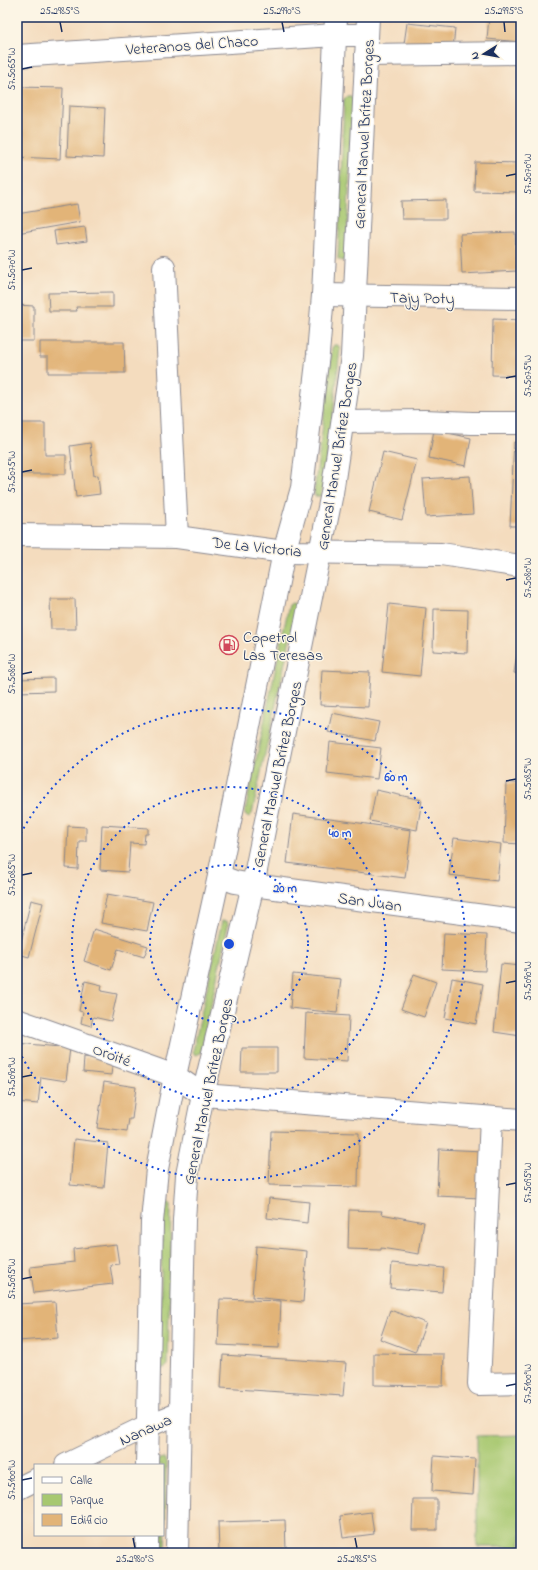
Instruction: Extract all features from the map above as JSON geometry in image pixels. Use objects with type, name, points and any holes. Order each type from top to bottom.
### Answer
[{"type":"main road","name":"Veteranos del Chaco","points":[[17,56],[335,26],[367,36],[521,53]]},
{"type":"main road","name":"General Manuel Brítez Borges","points":[[147,1464],[152,1222],[157,1169],[175,1076],[219,876],[284,552],[302,488],[318,354],[323,295],[335,26]]},
{"type":"main road","name":"General Manuel Brítez Borges","points":[[177,1553],[186,1182],[203,1095],[254,885],[321,552],[343,422],[352,356],[367,36]]},
{"type":"main road","points":[[164,266],[177,537]]},
{"type":"main road","name":"Tajy Poty","points":[[323,295],[521,298]]},
{"type":"main road","points":[[343,422],[424,421],[521,423]]},
{"type":"main road","name":"De La Victoria","points":[[17,535],[177,537],[284,552],[441,554],[521,566]]},
{"type":"main road","name":"San Juan","points":[[219,876],[235,882],[254,885],[521,921]]},
{"type":"main road","name":"Oroité","points":[[17,1020],[175,1076],[203,1095]]},
{"type":"main road","points":[[203,1095],[521,1120]]},
{"type":"main road","points":[[491,1118],[478,1384],[521,1383]]},
{"type":"main road","name":"Nanawa","points":[[68,1464],[147,1426],[180,1413]]},
{"type":"main road","points":[[17,1489],[34,1480]]},
{"type":"main road","points":[[147,1536],[147,1553]]},
{"type":"green space","points":[[347,96],[351,96],[353,100],[346,257],[343,261],[338,259],[338,257],[344,99]]},
{"type":"green space","points":[[334,345],[338,345],[340,349],[332,425],[321,496],[315,496],[314,492],[332,348]]},
{"type":"green space","points":[[292,603],[297,607],[252,814],[249,817],[245,814],[245,812],[289,605]]},
{"type":"green space","points":[[222,921],[227,921],[228,925],[201,1053],[195,1055],[193,1051]]},
{"type":"green space","points":[[166,1201],[171,1205],[168,1365],[165,1368],[162,1368],[159,1364],[163,1205]]},
{"type":"green space","points":[[521,1435],[521,1547],[477,1547],[477,1436]]},
{"type":"green space","points":[[164,1458],[166,1462],[165,1546],[163,1550],[159,1550],[157,1536],[164,1536],[164,1464],[158,1464],[159,1459]]},
{"type":"building","points":[[489,17],[521,17],[521,42],[487,39]]},
{"type":"building","points":[[407,23],[455,28],[453,49],[404,44]]},
{"type":"building","points":[[17,87],[63,88],[60,159],[17,157]]},
{"type":"building","points":[[69,106],[105,108],[103,158],[67,156]]},
{"type":"building","points":[[475,162],[521,163],[521,192],[474,191]]},
{"type":"building","points":[[446,200],[446,219],[402,219],[401,201]]},
{"type":"building","points":[[77,204],[80,222],[17,233],[17,214]]},
{"type":"building","points":[[85,227],[87,241],[56,245],[54,231]]},
{"type":"building","points":[[515,232],[517,271],[462,274],[460,234]]},
{"type":"building","points":[[113,292],[113,307],[76,307],[77,311],[49,311],[48,293]]},
{"type":"building","points":[[17,305],[34,306],[34,341],[17,341]]},
{"type":"building","points":[[493,319],[521,320],[521,376],[492,375]]},
{"type":"building","points":[[40,342],[124,342],[125,373],[48,373],[48,357],[40,357]]},
{"type":"building","points":[[20,423],[45,423],[45,455],[66,455],[66,474],[17,474],[17,433],[20,433]]},
{"type":"building","points":[[434,430],[471,438],[466,466],[429,458]]},
{"type":"building","points":[[514,442],[521,443],[521,526],[510,526]]},
{"type":"building","points":[[90,443],[94,476],[98,475],[100,494],[76,497],[70,446]]},
{"type":"building","points":[[383,452],[417,460],[402,520],[369,512]]},
{"type":"building","points":[[470,476],[473,514],[426,517],[423,479]]},
{"type":"building","points":[[50,599],[75,599],[76,629],[51,629]]},
{"type":"building","points":[[389,604],[426,608],[420,676],[382,672]]},
{"type":"building","points":[[434,609],[468,610],[467,653],[433,651]]},
{"type":"building","points":[[521,635],[521,674],[514,673]]},
{"type":"building","points":[[322,670],[370,672],[368,707],[320,705]]},
{"type":"building","points":[[54,678],[54,691],[17,692],[17,679]]},
{"type":"building","points":[[332,713],[379,722],[375,741],[328,732]]},
{"type":"building","points":[[330,742],[381,748],[377,779],[327,773]]},
{"type":"building","points":[[506,783],[521,783],[521,844],[504,843]]},
{"type":"building","points":[[376,790],[422,800],[417,830],[370,821]]},
{"type":"building","points":[[293,814],[411,830],[405,878],[287,863]]},
{"type":"building","points":[[102,825],[148,828],[148,834],[145,834],[144,844],[130,843],[128,872],[100,870]]},
{"type":"building","points":[[68,826],[86,827],[86,841],[79,841],[78,869],[66,868]]},
{"type":"building","points":[[454,838],[501,844],[497,881],[449,875]]},
{"type":"building","points":[[107,894],[153,902],[147,931],[101,923]]},
{"type":"building","points":[[31,900],[43,903],[29,957],[18,954]]},
{"type":"building","points":[[94,929],[148,946],[144,957],[118,949],[111,970],[84,961]]},
{"type":"building","points":[[444,933],[487,935],[485,971],[442,969]]},
{"type":"building","points":[[501,964],[521,966],[521,1036],[494,1032]]},
{"type":"building","points":[[293,974],[341,979],[337,1013],[290,1008]]},
{"type":"building","points":[[414,974],[436,982],[424,1017],[401,1009]]},
{"type":"building","points":[[452,978],[483,984],[476,1024],[445,1018]]},
{"type":"building","points":[[85,981],[102,985],[101,991],[117,994],[111,1021],[93,1017],[91,1026],[81,1023],[83,1012],[79,1011]]},
{"type":"building","points":[[306,1013],[349,1016],[347,1061],[304,1058]]},
{"type":"building","points":[[17,1043],[70,1048],[66,1081],[41,1077],[38,1104],[17,1102],[17,1088],[22,1089],[23,1074],[17,1073]]},
{"type":"building","points":[[242,1048],[277,1048],[277,1072],[241,1072]]},
{"type":"building","points":[[84,1057],[113,1060],[111,1075],[83,1072]]},
{"type":"building","points":[[104,1082],[136,1087],[132,1119],[129,1119],[127,1132],[97,1128]]},
{"type":"building","points":[[271,1131],[359,1133],[358,1187],[269,1185]]},
{"type":"building","points":[[74,1139],[108,1143],[104,1188],[70,1185]]},
{"type":"building","points":[[439,1149],[483,1151],[481,1198],[437,1196]]},
{"type":"building","points":[[269,1198],[309,1202],[307,1223],[267,1218]]},
{"type":"building","points":[[349,1210],[382,1211],[381,1214],[424,1222],[419,1254],[381,1248],[381,1250],[348,1249]]},
{"type":"building","points":[[116,1244],[119,1264],[110,1265],[113,1284],[34,1293],[30,1267],[74,1262],[73,1249]]},
{"type":"building","points":[[256,1246],[307,1251],[303,1302],[252,1297]]},
{"type":"building","points":[[392,1263],[444,1268],[442,1292],[390,1288]]},
{"type":"building","points":[[220,1299],[281,1301],[279,1348],[218,1345]]},
{"type":"building","points":[[55,1302],[58,1338],[18,1341],[17,1304]]},
{"type":"building","points":[[390,1310],[426,1323],[415,1352],[380,1339]]},
{"type":"building","points":[[374,1353],[444,1354],[443,1386],[374,1385]]},
{"type":"building","points":[[223,1355],[346,1363],[343,1396],[221,1388]]},
{"type":"building","points":[[434,1456],[475,1459],[473,1494],[432,1491]]},
{"type":"building","points":[[413,1499],[437,1499],[437,1530],[412,1530]]},
{"type":"building","points":[[371,1512],[374,1534],[343,1538],[340,1516]]},
{"type":"building","points":[[285,1520],[286,1550],[219,1553],[218,1522]]},
{"type":"place","name":"Copetrol Las Teresas","points":[[229,645]]}]
